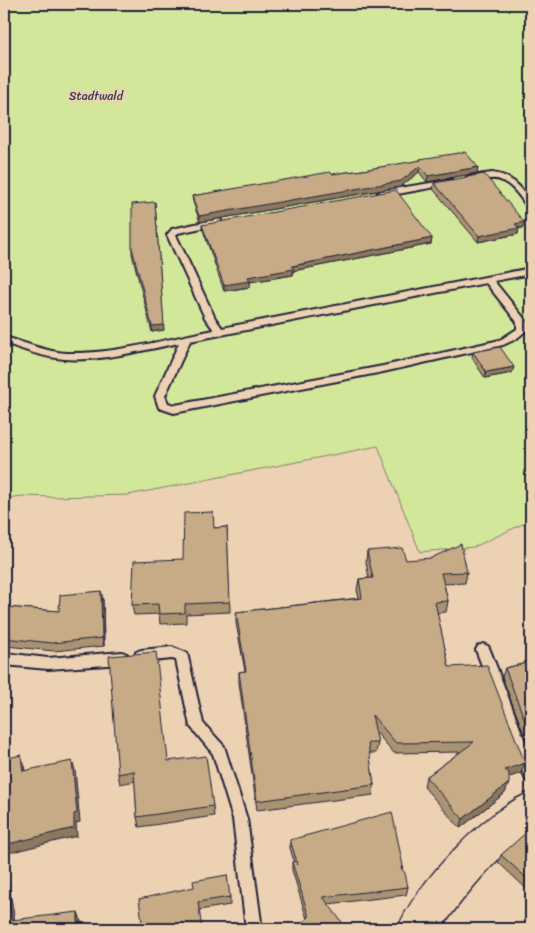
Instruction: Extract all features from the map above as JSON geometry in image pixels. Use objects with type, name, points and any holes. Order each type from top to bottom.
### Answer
[{"type":"main road","points":[[418,929],[446,889],[497,834],[531,809]]},
{"type":"lane","points":[[372,195],[487,175],[501,175],[510,180],[531,206]]},
{"type":"lane","points":[[220,332],[210,318],[171,235],[175,231],[190,227],[228,220]]},
{"type":"lane","points":[[4,340],[39,352],[66,356],[113,354],[531,271]]},
{"type":"lane","points":[[186,339],[160,396],[163,405],[174,409],[383,369],[503,342],[522,330],[522,322],[488,279]]},
{"type":"lane","points":[[483,650],[531,775]]},
{"type":"lane","points":[[4,659],[47,665],[172,654],[182,657],[197,726],[219,751],[240,820],[254,929]]},
{"type":"green space","name":"Stadtwald","points":[[4,4],[531,4],[531,520],[474,547],[420,552],[378,446],[128,495],[24,496],[4,498]]},
{"type":"building","points":[[465,152],[478,167],[428,176],[420,166],[401,181],[199,216],[192,196],[330,172],[332,174],[363,170]]},
{"type":"building","points":[[484,174],[524,222],[515,224],[519,228],[479,236],[434,183]]},
{"type":"building","points":[[396,190],[432,238],[292,266],[294,269],[248,277],[250,281],[224,285],[202,225]]},
{"type":"building","points":[[155,202],[164,325],[152,326],[132,248],[132,204]]},
{"type":"building","points":[[500,347],[514,367],[486,372],[473,352]]},
{"type":"building","points":[[213,512],[214,528],[227,527],[230,602],[185,604],[185,613],[159,614],[158,604],[132,605],[134,561],[183,559],[184,513]]},
{"type":"building","points":[[461,544],[467,572],[441,573],[448,601],[435,602],[449,667],[487,665],[525,763],[505,770],[509,773],[509,783],[463,819],[426,777],[474,742],[396,743],[372,715],[378,743],[368,743],[374,785],[257,801],[239,672],[246,671],[236,612],[362,598],[359,579],[373,578],[367,551],[402,548],[406,560],[431,558]]},
{"type":"building","points":[[101,591],[102,638],[52,643],[4,638],[4,607],[59,611],[60,595]]},
{"type":"building","points":[[156,652],[168,761],[206,756],[213,806],[137,817],[134,771],[118,774],[109,656]]},
{"type":"building","points":[[531,662],[531,737],[505,668]]},
{"type":"building","points":[[21,755],[23,771],[72,761],[77,813],[74,814],[74,828],[4,845],[4,759]]},
{"type":"building","points":[[392,812],[403,866],[401,868],[405,873],[408,887],[323,897],[347,929],[294,929],[309,917],[292,862],[295,861],[298,865],[290,840]]},
{"type":"building","points":[[531,830],[531,882],[501,855]]},
{"type":"building","points":[[4,868],[12,920],[78,912],[78,929],[4,929]]},
{"type":"building","points":[[227,875],[230,897],[198,902],[202,929],[143,929],[139,899],[194,887],[193,881]]}]
